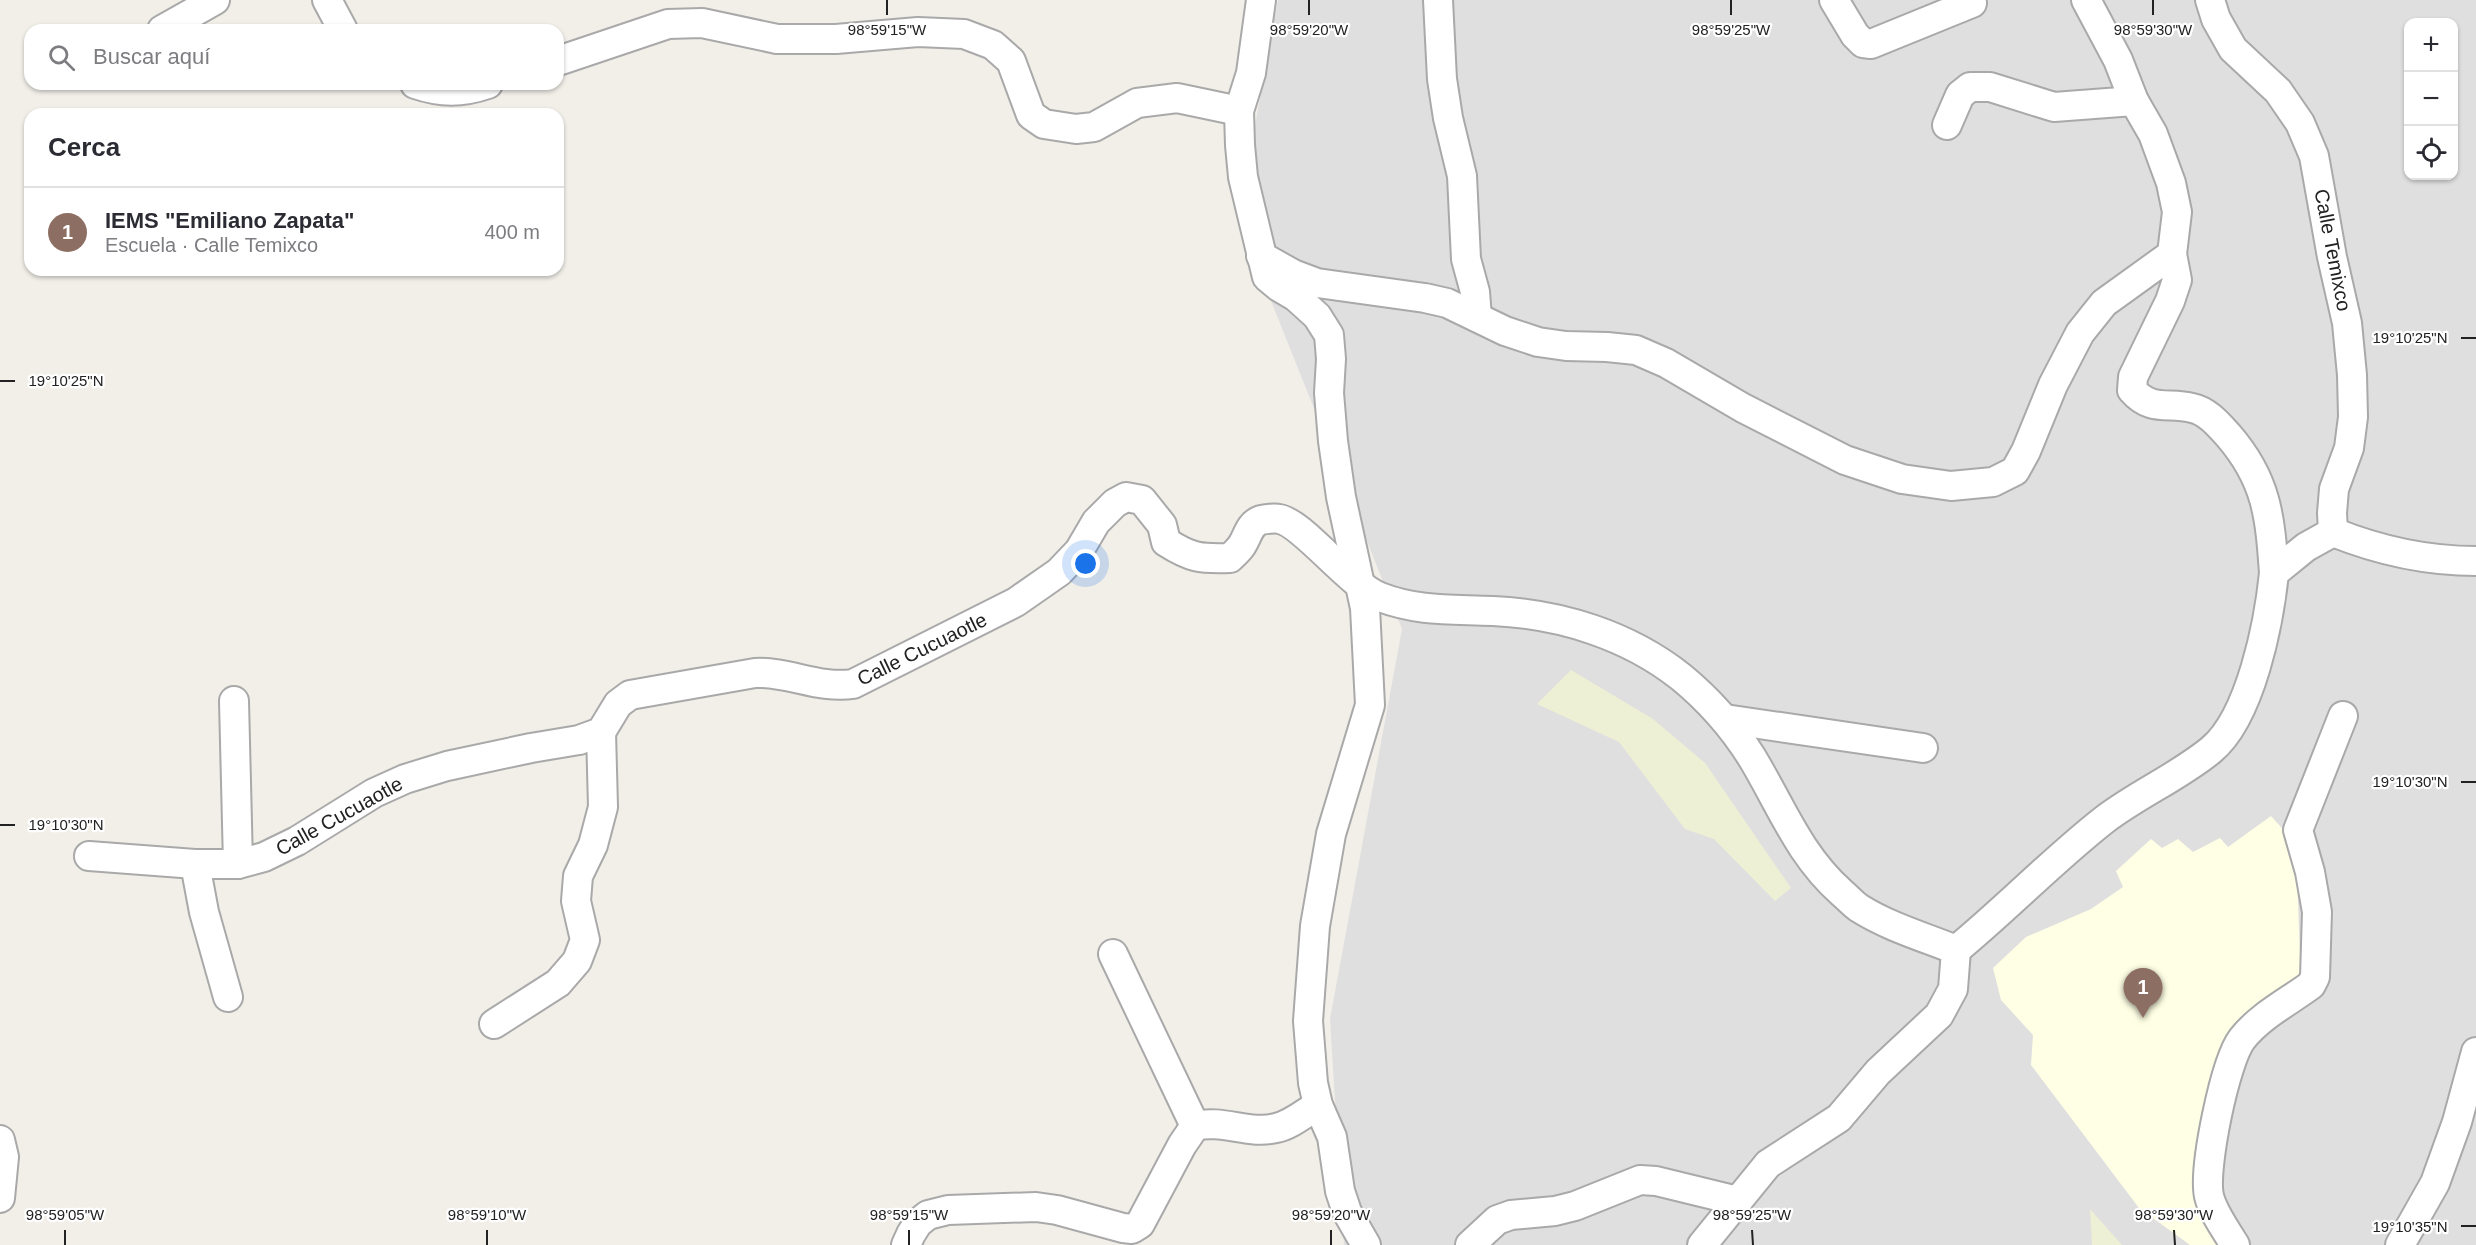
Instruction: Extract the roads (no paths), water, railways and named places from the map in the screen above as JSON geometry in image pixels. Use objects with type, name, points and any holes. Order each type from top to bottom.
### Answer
[{"type":"street","points":[[173,24],[215,0]]},
{"type":"street","points":[[327,0],[340,24]]},
{"type":"street","points":[[1261,0],[1251,73],[1239,111],[1243,177],[1267,277],[1279,288],[1296,297],[1317,316],[1329,335],[1329,393],[1333,441],[1341,497],[1365,608],[1370,705],[1331,834],[1315,926],[1308,1021],[1310,1061],[1318,1105],[1332,1137],[1343,1202],[1365,1245]]},
{"type":"street","points":[[1438,0],[1442,79],[1448,118],[1462,176],[1466,259],[1475,292],[1477,317]]},
{"type":"street","points":[[1834,0],[1855,35],[1863,43],[1871,44],[1972,3]]},
{"type":"street","points":[[1702,1245],[1768,1164],[1839,1118],[1878,1071],[1939,1015],[1953,989],[1956,950],[2106,819],[2192,764],[2226,735],[2237,714],[2259,654],[2270,608],[2274,573],[2267,504],[2255,473],[2241,450],[2210,417],[2194,408],[2170,407],[2141,400],[2132,390],[2133,377],[2170,301],[2177,280],[2172,254],[2177,212],[2171,183],[2153,134],[2134,101],[2118,60],[2086,0]]},
{"type":"street","name":"Calle Temixco","points":[[2210,0],[2216,19],[2233,49],[2278,91],[2300,123],[2314,156],[2332,257],[2347,322],[2352,375],[2353,417],[2349,448],[2334,489],[2331,513],[2333,532]]},
{"type":"street","points":[[564,59],[668,24],[702,23],[777,39],[837,39],[918,32],[964,34],[993,45],[1011,61],[1031,115],[1044,124],[1076,129],[1094,127],[1137,103],[1177,98],[1239,111]]},
{"type":"street","points":[[1947,125],[1960,95],[1970,87],[1990,87],[2054,107],[2134,101]]},
{"type":"street","points":[[433,90],[470,90]]},
{"type":"street","points":[[1261,255],[1293,274],[1317,283],[1447,303],[1505,331],[1538,342],[1636,350],[1666,363],[1743,408],[1845,460],[1902,479],[1951,486],[1993,482],[2014,471],[2026,451],[2052,385],[2080,333],[2104,303],[2172,254]]},
{"type":"street","name":"Calle Cucuaotle","points":[[89,856],[195,864],[238,864],[264,857],[297,841],[374,793],[405,779],[447,766],[579,740],[601,732],[618,704],[630,695],[646,690],[773,672],[823,686],[853,684],[877,674],[1016,602],[1059,572],[1079,551],[1096,522],[1115,503],[1126,497],[1142,500],[1162,525],[1166,542],[1186,555],[1205,559],[1230,558],[1242,547],[1251,527],[1260,520],[1281,519],[1296,527],[1359,585]]},
{"type":"street","points":[[2274,573],[2306,547],[2333,532],[2361,544],[2394,553],[2444,561],[2476,561]]},
{"type":"street","points":[[1359,585],[1380,597],[1427,610],[1493,611],[1536,615],[1574,622],[1639,651],[1680,676],[1725,719],[1751,757],[1794,834],[1827,880],[1858,907],[1900,929],[1956,950]]},
{"type":"street","points":[[234,701],[238,864]]},
{"type":"street","points":[[2235,1245],[2218,1217],[2210,1197],[2208,1169],[2216,1121],[2241,1041],[2262,1020],[2311,985],[2315,977],[2317,912],[2310,872],[2298,830],[2343,716]]},
{"type":"street","points":[[1725,719],[1923,748]]},
{"type":"street","points":[[494,1024],[558,983],[577,961],[585,940],[576,901],[578,876],[593,845],[603,807],[601,732]]},
{"type":"street","points":[[195,864],[204,912],[228,997]]},
{"type":"street","points":[[1113,954],[1195,1126]]},
{"type":"street","points":[[2400,1245],[2435,1183],[2457,1122],[2476,1052]]},
{"type":"street","points":[[906,1245],[918,1223],[928,1215],[948,1210],[1035,1207],[1057,1210],[1132,1229],[1140,1224],[1182,1145],[1195,1126],[1207,1123],[1260,1129],[1276,1128],[1318,1105]]},
{"type":"street","points":[[0,1140],[4,1157],[0,1198]]},
{"type":"street","points":[[1470,1245],[1497,1220],[1511,1215],[1555,1211],[1575,1206],[1640,1180],[1656,1180],[1738,1201]]},
{"type":"place","name":"IEMS \"Emiliano Zapata\"","points":[[2143,1018]]}]
